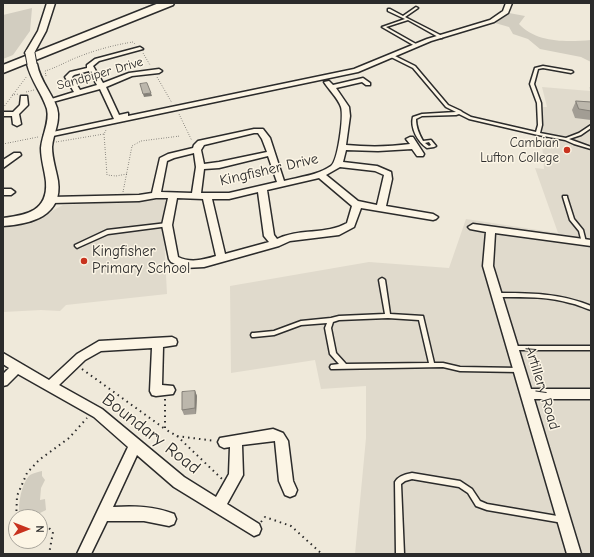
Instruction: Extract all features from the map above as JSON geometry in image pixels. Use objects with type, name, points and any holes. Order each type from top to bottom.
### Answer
[{"type":"highway","points":[[3,69],[169,3]]},
{"type":"street","points":[[3,222],[30,217],[43,210],[51,200],[52,183],[47,154],[47,139],[53,117],[49,101],[38,83],[32,62],[51,3]]},
{"type":"street","points":[[47,139],[176,108],[356,71],[441,36],[492,21],[506,12],[509,3]]},
{"type":"street","points":[[90,69],[91,64],[97,60],[140,49]]},
{"type":"street","points":[[90,69],[102,86],[117,118]]},
{"type":"street","points":[[78,93],[68,77],[72,73],[90,69]]},
{"type":"street","name":"Sandpiper Drive","points":[[49,101],[102,86],[131,74],[156,71]]},
{"type":"street","name":"Kingfisher Drive","points":[[51,200],[122,198],[156,195],[229,196],[320,174],[334,168],[338,164],[346,116],[345,107],[330,85],[363,80],[368,84]]},
{"type":"street","points":[[3,114],[15,114],[24,105],[24,98]]},
{"type":"street","points":[[15,114],[17,124]]},
{"type":"street","points":[[87,125],[126,115]]},
{"type":"street","points":[[156,195],[163,160],[197,148],[201,143],[260,131],[266,138],[281,183]]},
{"type":"street","points":[[342,147],[364,149],[401,148],[412,142],[420,154]]},
{"type":"street","points":[[196,196],[200,167],[197,148]]},
{"type":"street","points":[[200,167],[219,165],[270,153]]},
{"type":"street","points":[[3,165],[7,160],[17,155]]},
{"type":"street","points":[[338,164],[377,169],[388,174],[381,208]]},
{"type":"street","points":[[320,174],[346,198],[357,204],[433,217]]},
{"type":"street","points":[[262,189],[269,236],[280,242]]},
{"type":"street","points":[[173,196],[167,225],[174,259],[184,264],[204,263],[280,242],[344,231],[351,224],[357,204]]},
{"type":"street","points":[[207,196],[221,259]]},
{"type":"street","points":[[473,227],[588,242]]},
{"type":"street","name":"Artillery Road","points":[[491,230],[488,266],[574,554]]},
{"type":"street","points":[[50,386],[81,357],[99,346],[172,342]]},
{"type":"street","points":[[158,343],[156,391],[167,391]]},
{"type":"street","name":"Boundary Road","points":[[3,358],[17,368],[94,410],[136,444],[179,482],[254,529]]},
{"type":"street","points":[[3,381],[17,368]]},
{"type":"street","points":[[527,394],[591,394]]},
{"type":"street","points":[[218,507],[230,487],[236,469],[230,442],[273,435],[279,437],[282,442],[286,481],[290,490]]},
{"type":"street","points":[[84,554],[136,444]]},
{"type":"street","points":[[102,514],[146,514],[159,515],[169,519]]},
{"type":"lane","points":[[403,17],[417,8]]},
{"type":"lane","points":[[390,10],[441,36]]},
{"type":"lane","points":[[408,19],[384,27],[415,46]]},
{"type":"lane","points":[[392,56],[414,67],[447,106],[470,118],[566,139],[591,148]]},
{"type":"lane","points":[[538,134],[540,125],[540,103],[532,84],[537,68],[543,67],[571,72]]},
{"type":"lane","points":[[422,142],[414,124],[414,118],[422,115],[456,114],[460,112]]},
{"type":"lane","points":[[566,139],[580,134],[584,129],[591,126]]},
{"type":"lane","points":[[565,197],[572,220],[581,230],[588,242]]},
{"type":"lane","points":[[77,246],[107,232],[167,225]]},
{"type":"lane","points":[[382,280],[388,316]]},
{"type":"lane","points":[[497,295],[549,296],[565,299],[591,308]]},
{"type":"lane","points":[[254,335],[274,333],[301,323],[339,318],[388,316],[421,318],[432,365]]},
{"type":"lane","points":[[331,320],[328,328],[333,354],[345,367]]},
{"type":"lane","points":[[513,348],[591,348]]},
{"type":"lane","points":[[334,367],[443,365],[460,369],[520,370]]},
{"type":"lane","points":[[400,554],[398,482],[404,478],[412,476],[460,484],[470,491],[478,504],[487,507],[564,520]]},
{"type":"path","points":[[3,108],[32,62]]},
{"type":"path","points":[[156,71],[193,144],[197,148]]},
{"type":"path","points":[[3,144],[104,134],[107,174],[116,176],[127,174]]},
{"type":"path","points":[[122,198],[132,146],[141,141],[180,136]]},
{"type":"path","points":[[74,364],[177,436],[230,487]]},
{"type":"path","points":[[165,429],[167,391]]},
{"type":"path","points":[[15,509],[15,503],[22,481],[29,470],[39,460],[70,437],[94,410]]},
{"type":"path","points":[[177,436],[230,442]]},
{"type":"path","points":[[254,529],[266,517],[278,520],[291,526],[322,554]]},
{"type":"path","points":[[48,527],[53,532],[49,554]]},
{"type":"shaded area","points":[[32,8],[30,31],[13,55],[3,59],[3,15]]},
{"type":"shaded area","points":[[509,13],[525,16],[519,24],[534,35],[543,38],[562,41],[591,40],[591,62],[581,57],[540,49],[528,39],[513,34],[509,27],[495,23]]},
{"type":"shaded area","points":[[542,87],[590,91],[589,87],[591,87],[591,554],[355,554],[366,438],[366,386],[321,389],[315,360],[231,373],[230,286],[369,262],[449,268],[466,219],[558,233],[535,168],[544,169],[541,131],[543,107],[547,107]]},
{"type":"shaded area","name":"Kingfisher Primary School","points":[[164,199],[166,202],[163,217],[167,294],[66,305],[60,311],[41,310],[3,312],[3,228],[28,224],[63,205]]},
{"type":"shaded area","points":[[42,471],[42,476],[45,480],[41,488],[40,500],[45,499],[46,509],[19,509],[22,489],[27,478],[34,473]]},
{"type":"building","points":[[147,83],[151,93],[143,94],[140,84]]},
{"type":"building","points":[[576,101],[591,102],[591,111],[579,109]]},
{"type":"building","points":[[195,391],[195,408],[182,410],[182,392]]},
{"type":"place","name":"Cambian Lufton College","points":[[567,150]]},
{"type":"place","name":"Kingfisher Primary School","points":[[84,261]]}]
